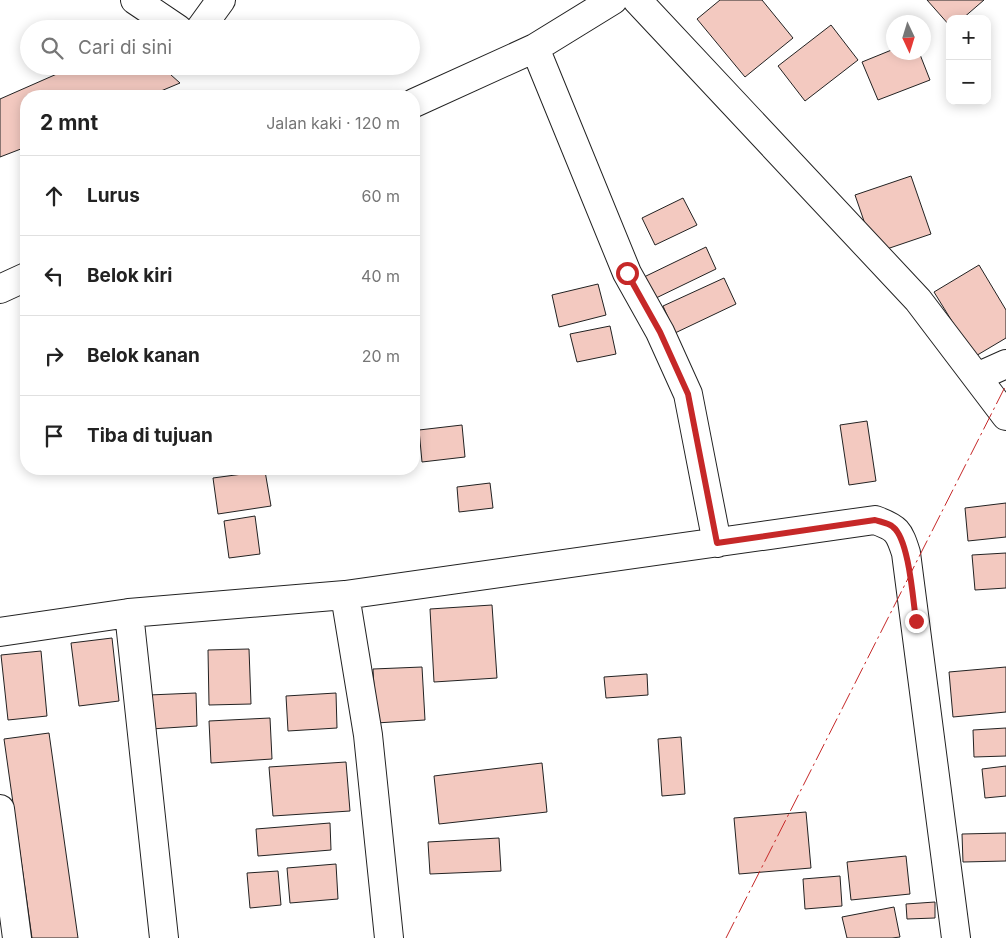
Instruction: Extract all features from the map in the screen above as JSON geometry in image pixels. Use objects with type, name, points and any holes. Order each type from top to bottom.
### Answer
[{"type":"street","points":[[135,0],[165,20]]},
{"type":"street","points":[[207,20],[221,0]]},
{"type":"street","points":[[420,100],[535,48],[613,0]]},
{"type":"street","points":[[637,0],[918,300],[1006,416]]},
{"type":"street","points":[[535,48],[627,273],[660,332],[688,394],[717,543]]},
{"type":"street","points":[[0,289],[20,280]]},
{"type":"street","points":[[977,377],[1006,364]]},
{"type":"street","points":[[0,632],[129,613],[345,595],[875,520],[893,526],[900,535],[906,553],[956,938]]},
{"type":"street","points":[[345,595],[368,735],[389,938]]},
{"type":"street","points":[[129,613],[164,938]]},
{"type":"street","points":[[0,809],[17,938]]},
{"type":"building","points":[[720,0],[762,0],[793,38],[745,77],[697,19]]},
{"type":"building","points":[[927,0],[984,0],[967,15],[946,15],[946,21]]},
{"type":"building","points":[[831,25],[858,60],[805,101],[778,66]]},
{"type":"building","points":[[886,52],[886,60],[922,60],[930,80],[878,100],[862,62]]},
{"type":"building","points":[[55,75],[171,75],[180,83],[163,90],[20,90]]},
{"type":"building","points":[[20,90],[20,149],[0,157],[0,99]]},
{"type":"building","points":[[911,176],[931,234],[875,253],[855,195]]},
{"type":"building","points":[[683,198],[697,225],[655,245],[642,218]]},
{"type":"building","points":[[706,247],[716,269],[654,299],[644,277]]},
{"type":"building","points":[[979,265],[1006,310],[1006,338],[974,357],[934,292]]},
{"type":"building","points":[[724,278],[736,304],[675,333],[663,306]]},
{"type":"building","points":[[598,284],[606,315],[559,327],[552,295]]},
{"type":"building","points":[[610,326],[616,354],[577,362],[570,334]]},
{"type":"building","points":[[867,421],[876,481],[849,485],[840,425]]},
{"type":"building","points":[[462,425],[465,457],[422,462],[420,430]]},
{"type":"building","points":[[235,475],[266,475],[271,506],[218,514],[213,478]]},
{"type":"building","points":[[490,483],[493,508],[459,512],[457,487]]},
{"type":"building","points":[[1006,503],[1006,537],[968,541],[965,508]]},
{"type":"building","points":[[255,516],[260,554],[229,558],[224,521]]},
{"type":"building","points":[[1006,553],[1006,588],[975,590],[972,555]]},
{"type":"building","points":[[492,605],[497,678],[434,682],[430,609]]},
{"type":"building","points":[[112,638],[119,701],[79,706],[71,643]]},
{"type":"building","points":[[249,649],[251,704],[209,705],[208,650]]},
{"type":"building","points":[[41,651],[47,716],[8,720],[1,655]]},
{"type":"building","points":[[422,667],[425,720],[376,723],[373,669]]},
{"type":"building","points":[[1006,667],[1006,712],[953,717],[949,672]]},
{"type":"building","points":[[647,674],[648,695],[606,698],[604,677]]},
{"type":"building","points":[[196,693],[197,726],[151,729],[149,695]]},
{"type":"building","points":[[336,693],[337,728],[288,731],[286,696]]},
{"type":"building","points":[[270,718],[272,759],[211,763],[209,721]]},
{"type":"building","points":[[1006,728],[1006,756],[974,757],[973,730]]},
{"type":"building","points":[[49,733],[78,938],[32,938],[4,739]]},
{"type":"building","points":[[681,737],[685,794],[662,796],[658,739]]},
{"type":"building","points":[[346,762],[350,811],[273,816],[269,767]]},
{"type":"building","points":[[542,763],[547,812],[439,824],[434,776]]},
{"type":"building","points":[[1006,766],[1006,796],[985,798],[982,769]]},
{"type":"building","points":[[806,812],[811,868],[739,874],[734,818]]},
{"type":"building","points":[[330,823],[331,850],[258,856],[256,829]]},
{"type":"building","points":[[1006,833],[1006,861],[963,862],[962,834]]},
{"type":"building","points":[[499,838],[501,871],[430,874],[428,842]]},
{"type":"building","points":[[906,856],[910,894],[851,900],[847,862]]},
{"type":"building","points":[[336,864],[338,899],[290,903],[287,868]]},
{"type":"building","points":[[278,871],[281,905],[250,908],[247,873]]},
{"type":"building","points":[[840,876],[842,906],[805,909],[803,879]]},
{"type":"building","points":[[935,902],[935,918],[907,919],[906,904]]},
{"type":"building","points":[[894,907],[900,937],[847,938],[842,917]]},
{"type":"power","points":[[726,938],[1006,385]]},
{"type":"route","points":[[627,273],[660,332],[688,394],[717,543],[875,520],[893,526],[900,535],[906,553],[916,621]]}]
